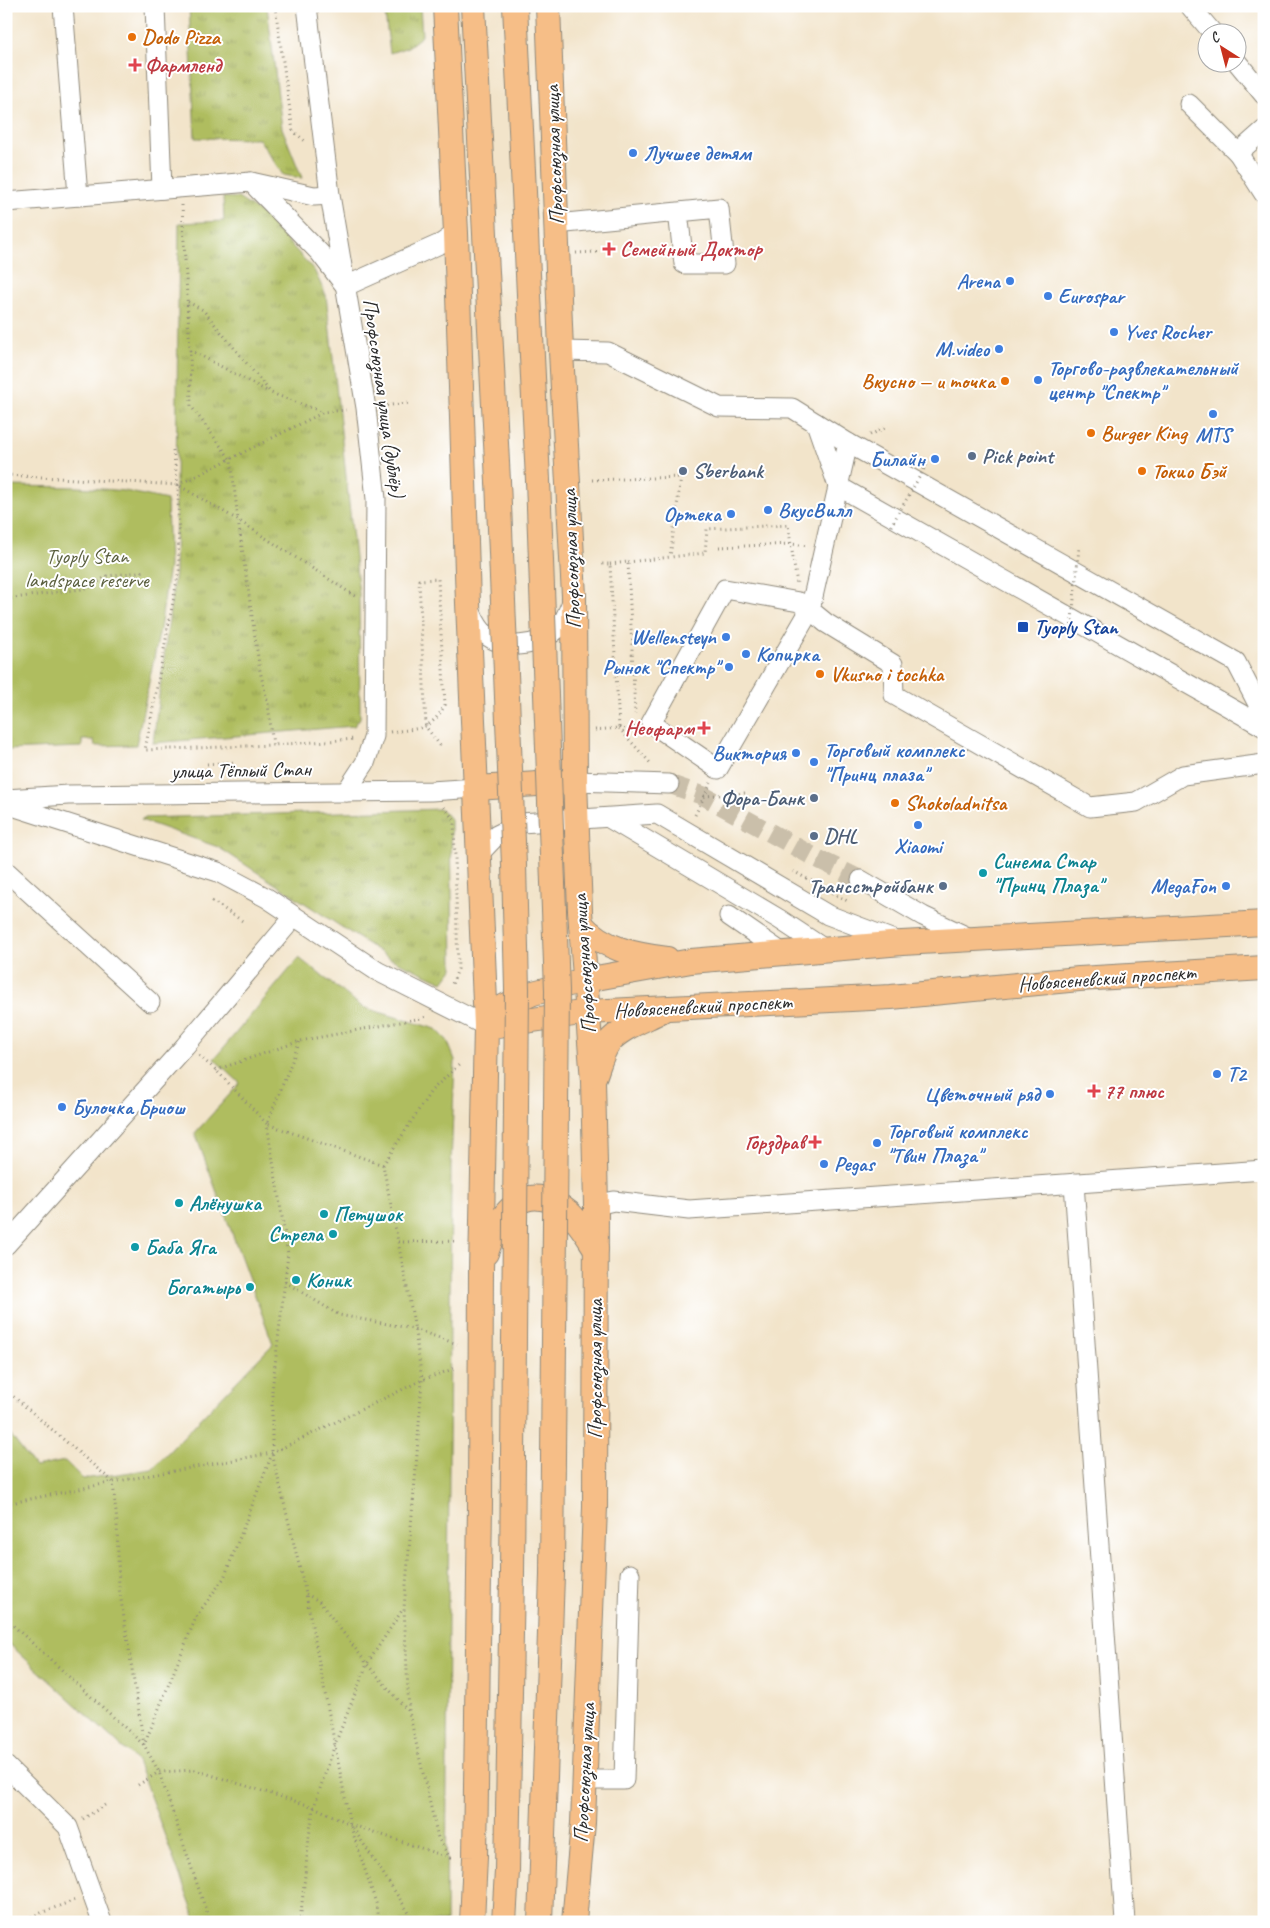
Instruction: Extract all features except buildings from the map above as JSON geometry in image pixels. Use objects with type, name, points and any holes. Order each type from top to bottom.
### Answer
[{"type":"main road","points":[[445,6],[456,233],[468,603],[486,1026],[481,1270],[475,1857],[472,1922]]},
{"type":"main road","points":[[473,6],[498,481],[517,988],[512,1574],[507,1861],[504,1922]]},
{"type":"main road","name":"Профсоюзная улица","points":[[515,6],[538,480],[557,990],[552,1575],[540,1922]]},
{"type":"main road","name":"Профсоюзная улица","points":[[548,6],[561,351],[582,781],[577,820],[592,1081],[596,1205],[595,1507],[583,1823],[574,1922]]},
{"type":"main road","points":[[476,788],[582,781]]},
{"type":"main road","points":[[582,924],[589,933],[625,952],[640,956],[691,961]]},
{"type":"main road","name":"Новоясеневский проспект","points":[[486,1026],[505,1006],[533,994],[585,980],[691,961],[902,943],[1264,924]]},
{"type":"main road","name":"Новоясеневский проспект","points":[[486,1026],[588,1012],[891,997],[1079,979],[1264,968]]},
{"type":"main road","points":[[592,1081],[603,1051],[610,1042],[633,1025],[669,1007]]},
{"type":"main road","points":[[481,1270],[492,1234],[507,1211],[525,1199],[549,1198],[570,1212],[596,1249]]},
{"type":"street","points":[[63,6],[78,196]]},
{"type":"street","points":[[155,6],[162,188]]},
{"type":"street","name":"Профсоюзная улица (дублёр)","points":[[307,6],[330,195],[366,408],[376,499],[374,736],[365,763],[346,792]]},
{"type":"street","points":[[1190,6],[1204,22]]},
{"type":"street","points":[[1245,72],[1264,95]]},
{"type":"street","points":[[1189,104],[1238,153],[1264,194]]},
{"type":"street","points":[[1238,153],[1264,130]]},
{"type":"street","points":[[6,202],[251,182],[314,196],[330,195]]},
{"type":"street","points":[[251,182],[320,253],[346,286],[442,243],[456,233]]},
{"type":"street","points":[[556,224],[678,212]]},
{"type":"street","points":[[561,351],[608,352],[719,407],[792,408],[848,443],[1236,662],[1264,716]]},
{"type":"street","points":[[816,423],[838,486],[1264,727]]},
{"type":"street","points":[[848,443],[805,606],[718,769],[651,723],[726,589],[805,606],[826,623],[894,664],[894,695],[1090,807],[1136,802],[1183,775],[1264,764]]},
{"type":"street","points":[[468,603],[474,619],[482,630],[495,641],[512,645],[531,644],[548,637],[560,626],[574,596]]},
{"type":"street","points":[[582,781],[669,784]]},
{"type":"street","name":"улица Тёплый Стан","points":[[6,799],[68,795],[431,791],[476,788]]},
{"type":"street","points":[[6,804],[218,872],[267,898],[377,970],[486,1026]]},
{"type":"street","points":[[479,854],[497,835],[521,824],[657,814],[828,915],[902,943]]},
{"type":"street","points":[[609,818],[770,914],[826,950]]},
{"type":"street","points":[[6,871],[150,1002]]},
{"type":"street","points":[[861,880],[922,916],[973,939]]},
{"type":"street","points":[[729,916],[784,954]]},
{"type":"street","points":[[6,1245],[185,1046],[294,917]]},
{"type":"street","points":[[596,1205],[614,1201],[689,1210],[1264,1170]]},
{"type":"street","points":[[1074,1183],[1125,1922]]},
{"type":"street","points":[[584,1780],[624,1780],[630,1574]]},
{"type":"street","points":[[6,1766],[68,1828],[102,1922]]},
{"type":"path","points":[[275,6],[293,131],[307,142]]},
{"type":"path","points":[[182,204],[188,302],[191,406],[231,460],[238,520],[273,745]]},
{"type":"path","points":[[571,253],[598,252]]},
{"type":"path","points":[[188,302],[203,310],[271,393]]},
{"type":"path","points":[[190,350],[271,393],[324,412]]},
{"type":"path","points":[[379,407],[410,403]]},
{"type":"path","points":[[178,486],[324,412],[346,410]]},
{"type":"path","points":[[173,450],[178,486],[179,570],[145,750],[273,745],[360,739]]},
{"type":"path","points":[[891,526],[928,462]]},
{"type":"path","points":[[6,475],[178,486],[238,520],[362,600]]},
{"type":"path","points":[[592,480],[680,477],[670,557]]},
{"type":"path","points":[[761,520],[762,526]]},
{"type":"path","points":[[727,522],[727,528]]},
{"type":"path","points":[[599,564],[705,553],[707,529],[788,525],[805,606]]},
{"type":"path","points":[[719,547],[791,544]]},
{"type":"path","points":[[1071,630],[1079,548]]},
{"type":"path","points":[[628,562],[636,727]]},
{"type":"path","points":[[610,564],[619,728],[669,784]]},
{"type":"path","points":[[6,599],[89,588],[107,576],[146,571]]},
{"type":"path","points":[[385,733],[426,727],[438,718],[445,705],[438,578],[419,580],[426,727],[442,748]]},
{"type":"path","points":[[592,731],[619,728]]},
{"type":"path","points":[[207,764],[235,762]]},
{"type":"path","points":[[694,816],[718,769]]},
{"type":"path","points":[[704,796],[745,793]]},
{"type":"path","points":[[731,794],[744,802]]},
{"type":"path","points":[[444,806],[454,820],[458,969],[452,984]]},
{"type":"path","points":[[212,900],[244,922]]},
{"type":"path","points":[[216,1070],[300,1040],[428,1017]]},
{"type":"path","points":[[300,1040],[267,1124],[288,1254],[272,1391],[272,1453],[306,1594],[350,1824],[376,1903],[378,1922]]},
{"type":"path","points":[[185,1046],[216,1070],[267,1124],[383,1166]]},
{"type":"path","points":[[138,1785],[159,1772],[195,1770],[314,1807],[350,1824],[450,1858],[438,1838],[409,1712],[404,1608],[422,1380],[383,1166],[430,1091],[460,1064]]},
{"type":"path","points":[[398,1242],[458,1241]]},
{"type":"path","points":[[285,1282],[339,1315],[414,1329],[456,1344]]},
{"type":"path","points":[[6,1504],[272,1453],[422,1380],[456,1368]]},
{"type":"path","points":[[6,1390],[113,1482],[117,1523],[119,1587],[144,1745]]},
{"type":"path","points":[[144,1745],[197,1615],[224,1578],[272,1453]]},
{"type":"path","points":[[306,1594],[319,1601],[367,1664],[409,1712]]},
{"type":"path","points":[[300,1922],[314,1807],[335,1744],[367,1664],[404,1608]]},
{"type":"path","points":[[6,1619],[144,1745],[159,1772],[210,1922]]},
{"type":"path","points":[[68,1828],[108,1804]]},
{"type":"path","points":[[350,1824],[415,1922]]},
{"type":"path","points":[[17,1922],[92,1894]]},
{"type":"green space","points":[[189,6],[267,6],[282,128],[302,178],[283,175],[259,139],[195,138]]},
{"type":"green space","points":[[384,6],[420,6],[422,36],[408,47],[390,53]]},
{"type":"green space","points":[[223,197],[238,198],[263,214],[314,270],[326,295],[359,594],[360,718],[354,726],[153,743],[175,572],[179,223],[224,221]]},
{"type":"green space","name":"Tyoply Stan landspace reserve","points":[[6,486],[79,487],[125,491],[167,500],[169,566],[160,629],[136,745],[95,746],[94,740],[82,740],[82,747],[6,750]]},
{"type":"green space","points":[[441,809],[451,820],[453,969],[443,982],[391,959],[218,847],[141,820],[143,818]]},
{"type":"green space","points":[[299,958],[362,1007],[436,1029],[447,1040],[455,1060],[451,1165],[446,1922],[197,1922],[137,1761],[6,1641],[6,1429],[35,1467],[65,1461],[83,1479],[152,1469],[273,1344],[195,1133],[240,1083],[214,1059]]},
{"type":"tunnel","points":[[669,784],[704,796],[816,858],[861,880]]},
{"type":"place","name":"Dodo Pizza","points":[[132,37]]},
{"type":"place","name":"Фармленд","points":[[135,65]]},
{"type":"place","name":"Лучшее детям","points":[[633,153]]},
{"type":"place","name":"Семейный Доктор","points":[[609,249]]},
{"type":"place","name":"Arena","points":[[1010,281]]},
{"type":"place","name":"Eurospar","points":[[1048,296]]},
{"type":"place","name":"Yves Rocher","points":[[1114,332]]},
{"type":"place","name":"M.video","points":[[999,349]]},
{"type":"place","name":"Торгово-развлекательный центр \"Спектр\"","points":[[1038,380]]},
{"type":"place","name":"Вкусно — и точка","points":[[1005,381]]},
{"type":"place","name":"MTS","points":[[1213,414]]},
{"type":"place","name":"Burger King","points":[[1091,433]]},
{"type":"place","name":"Pick point","points":[[972,456]]},
{"type":"place","name":"Билайн","points":[[935,459]]},
{"type":"place","name":"Sberbank","points":[[683,471]]},
{"type":"place","name":"Токио Бэй","points":[[1142,471]]},
{"type":"place","name":"ВкусВилл","points":[[768,510]]},
{"type":"place","name":"Ортека","points":[[731,514]]},
{"type":"place","name":"Tyoply Stan","points":[[1023,627]]},
{"type":"place","name":"Wellensteyn","points":[[726,637]]},
{"type":"place","name":"Копирка","points":[[746,654]]},
{"type":"place","name":"Рынок \"Спектр\"","points":[[729,667]]},
{"type":"place","name":"Vkusno i tochka","points":[[820,674]]},
{"type":"place","name":"Неофарм","points":[[704,728]]},
{"type":"place","name":"Виктория","points":[[796,753]]},
{"type":"place","name":"Торговый комплекс \"Принц плаза\"","points":[[814,762]]},
{"type":"place","name":"Фора-Банк","points":[[814,798]]},
{"type":"place","name":"Shokoladnitsa","points":[[895,803]]},
{"type":"place","name":"Xiaomi","points":[[918,825]]},
{"type":"place","name":"DHL","points":[[814,836]]},
{"type":"place","name":"Синема Стар \"Принц Плаза\"","points":[[983,873]]},
{"type":"place","name":"Трансстройбанк","points":[[943,886]]},
{"type":"place","name":"MegaFon","points":[[1226,886]]},
{"type":"place","name":"T2","points":[[1217,1074]]},
{"type":"place","name":"77 плюс","points":[[1094,1091]]},
{"type":"place","name":"Цветочный ряд","points":[[1050,1094]]},
{"type":"place","name":"Булочка Бриош","points":[[62,1107]]},
{"type":"place","name":"Горздрав","points":[[815,1142]]},
{"type":"place","name":"Торговый комплекс \"Твин Плаза\"","points":[[877,1143]]},
{"type":"place","name":"Pegas","points":[[824,1164]]},
{"type":"place","name":"Алёнушка","points":[[179,1203]]},
{"type":"place","name":"Петушок","points":[[324,1214]]},
{"type":"place","name":"Стрела","points":[[333,1234]]},
{"type":"place","name":"Баба Яга","points":[[135,1247]]},
{"type":"place","name":"Коник","points":[[296,1280]]},
{"type":"place","name":"Богатырь","points":[[250,1287]]}]
